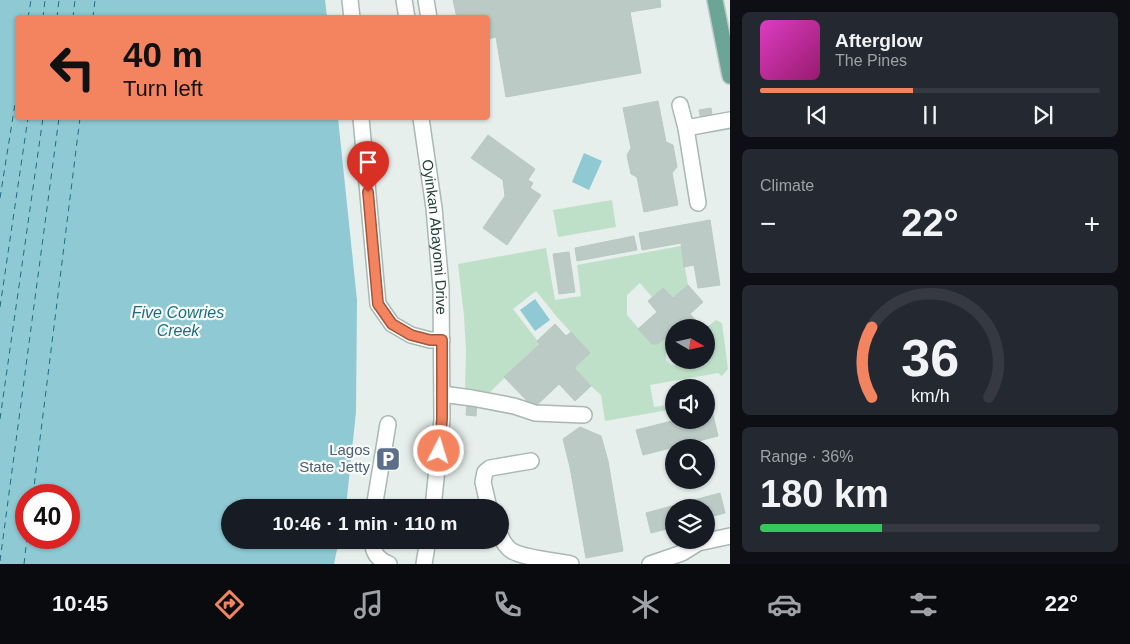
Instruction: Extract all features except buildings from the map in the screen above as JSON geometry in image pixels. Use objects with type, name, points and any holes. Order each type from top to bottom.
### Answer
[{"type":"main road","points":[[716,0],[730,76]]},
{"type":"street","points":[[350,0],[352,15]]},
{"type":"street","points":[[404,0],[406,15]]},
{"type":"street","points":[[426,0],[428,15]]},
{"type":"street","points":[[680,105],[686,128],[698,204]]},
{"type":"street","points":[[361,120],[378,304],[392,324],[411,335],[430,340],[442,340]]},
{"type":"street","name":"Oyinkan Abayomi Drive","points":[[421,120],[434,208],[441,288],[442,419],[434,499]]},
{"type":"street","points":[[686,128],[730,120]]},
{"type":"street","points":[[442,394],[514,406],[535,413],[584,415]]},
{"type":"street","points":[[376,499],[388,424]]},
{"type":"street","points":[[487,499],[483,482],[484,472],[490,468],[531,461]]},
{"type":"street","points":[[650,564],[682,553],[698,543],[730,536]]},
{"type":"street","points":[[509,548],[525,555],[571,564]]},
{"type":"street","points":[[372,549],[381,561],[389,564]]},
{"type":"street","points":[[424,564],[426,549]]},
{"type":"green space","points":[[612,200],[616,227],[558,237],[553,210]]},
{"type":"green space","points":[[681,246],[688,285],[673,298],[663,288],[652,297],[640,283],[627,295],[627,315],[652,344],[658,344],[665,338],[665,369],[715,369],[715,321],[722,323],[728,369],[722,376],[718,373],[684,379],[665,379],[665,382],[650,385],[654,407],[665,405],[665,411],[605,421],[601,395],[574,368],[590,353],[536,291],[513,309],[540,344],[488,394],[465,393],[466,351],[458,264],[546,248],[555,300],[581,296],[577,265]]},
{"type":"water","name":"Five Cowries Creek","points":[[0,0],[325,0],[327,15],[15,15],[15,120],[338,120],[357,300],[356,412],[347,499],[221,499],[221,549],[337,549],[334,564],[0,564]]},
{"type":"water","points":[[584,153],[602,161],[589,190],[572,182]]},
{"type":"water","points":[[535,299],[550,320],[535,331],[520,310]]},
{"type":"ferry route","points":[[28,15],[31,0]]},
{"type":"ferry route","points":[[43,15],[45,0]]},
{"type":"ferry route","points":[[57,15],[59,0]]},
{"type":"ferry route","points":[[73,15],[75,0]]},
{"type":"ferry route","points":[[93,15],[95,0]]},
{"type":"ferry route","points":[[0,198],[15,104]]},
{"type":"ferry route","points":[[0,307],[28,120]]},
{"type":"ferry route","points":[[0,419],[43,120]]},
{"type":"ferry route","points":[[0,561],[59,120]]},
{"type":"ferry route","points":[[34,484],[80,120]]},
{"type":"ferry route","points":[[24,564],[26,549]]},
{"type":"place","name":"Lagos State Jetty","points":[[388,459]]},
{"type":"route","points":[[368,192],[378,304],[392,324],[411,335],[430,340],[442,340],[442,419],[439,451]]}]
